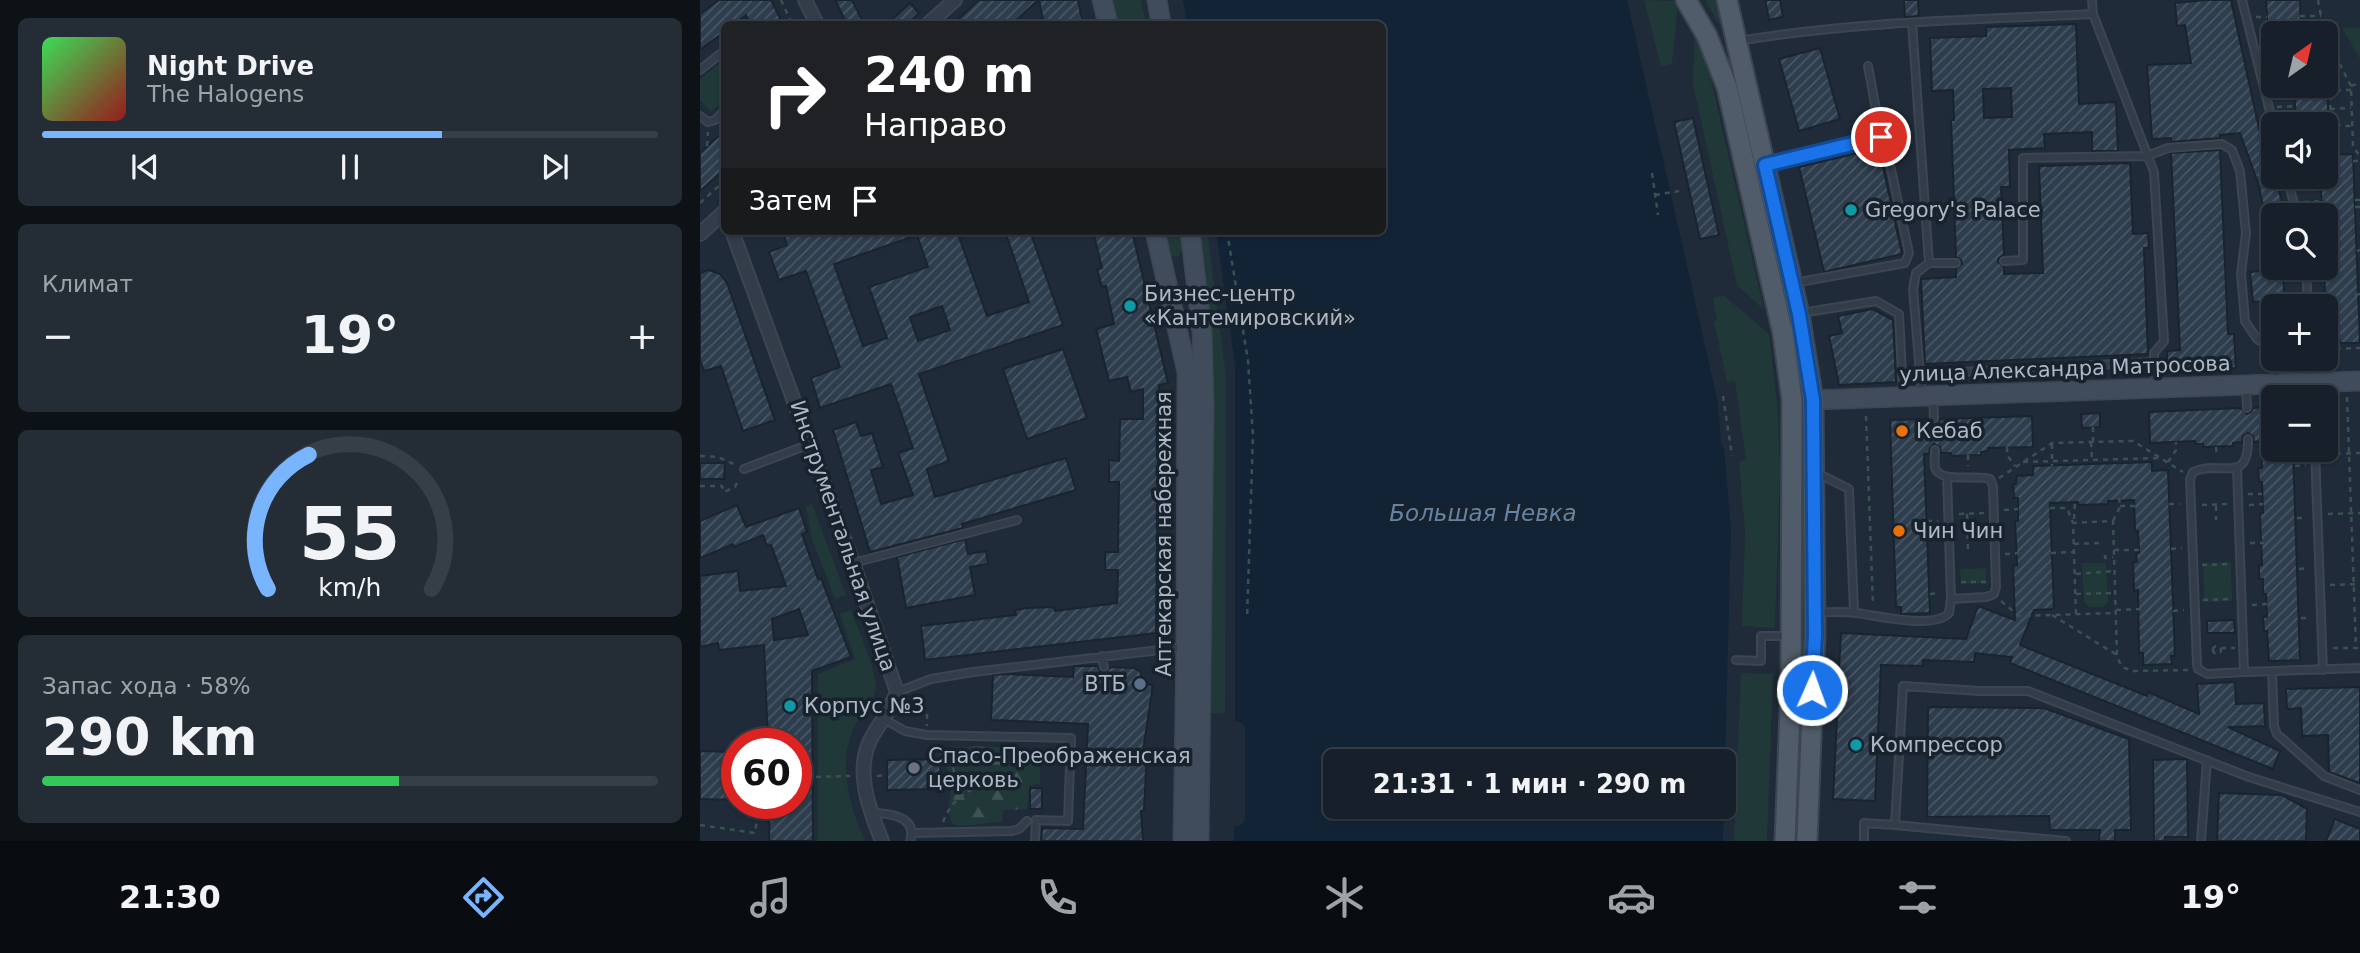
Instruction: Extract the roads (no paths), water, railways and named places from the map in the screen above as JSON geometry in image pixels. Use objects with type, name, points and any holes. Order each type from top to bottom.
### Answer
[{"type":"main road","points":[[1686,0],[1707,36],[1727,87],[1783,334],[1792,400],[1791,636],[1785,841]]},
{"type":"main road","points":[[1727,0],[1793,284],[1813,400],[1814,613],[1807,841]]},
{"type":"street","points":[[805,0],[816,21]]},
{"type":"street","points":[[931,21],[955,0]]},
{"type":"street","points":[[1102,0],[1107,21]]},
{"type":"street","points":[[1157,0],[1160,21]]},
{"type":"street","points":[[702,229],[721,217]]},
{"type":"street","name":"Инструментальная улица","points":[[733,235],[897,692],[892,706],[871,737],[865,756],[864,784],[870,813],[882,841]]},
{"type":"street","name":"Аптекарская набережная","points":[[1156,235],[1187,372],[1183,841]]},
{"type":"street","name":"Аптекарская набережная","points":[[1190,235],[1202,331],[1204,404],[1199,841]]},
{"type":"street","points":[[1162,263],[1174,270],[1181,270],[1187,267],[1193,257]]},
{"type":"street","name":"улица Александра Матросова","points":[[1813,400],[2312,385],[2360,381]]},
{"type":"lane","points":[[2092,0],[2093,14],[2154,172],[2164,341],[2154,353],[2155,388]]},
{"type":"lane","points":[[2242,0],[2270,112]]},
{"type":"lane","points":[[1737,41],[1790,32],[2093,14]]},
{"type":"lane","points":[[1912,23],[1928,263]]},
{"type":"lane","points":[[700,70],[721,53]]},
{"type":"lane","points":[[1793,284],[1905,263],[1909,253],[1886,146],[1881,137],[1868,66]]},
{"type":"lane","points":[[700,116],[708,122],[721,114]]},
{"type":"lane","points":[[1765,165],[1881,137]]},
{"type":"lane","points":[[2004,261],[2023,260],[2023,158],[2147,156],[2168,148],[2222,144],[2232,150],[2240,171],[2246,233],[2241,274],[2245,321],[2261,342]]},
{"type":"lane","points":[[1934,419],[1920,374],[1913,289],[1916,273],[1928,263],[1956,263]]},
{"type":"lane","points":[[1799,314],[1876,301],[1899,314],[1903,397]]},
{"type":"lane","points":[[1920,374],[2154,362]]},
{"type":"lane","points":[[2276,371],[2277,384]]},
{"type":"lane","points":[[2311,371],[2312,385]]},
{"type":"lane","points":[[2246,385],[2247,408]]},
{"type":"lane","points":[[2248,439],[2245,464],[2237,468],[2199,469],[2193,472],[2190,479],[2198,669],[2207,674],[2360,668]]},
{"type":"lane","points":[[744,469],[810,444]]},
{"type":"lane","points":[[1935,450],[1935,468],[1940,474],[1947,477],[1983,476],[1990,479],[1993,486],[1994,594],[1951,599]]},
{"type":"lane","points":[[2316,462],[2323,670]]},
{"type":"lane","points":[[2237,468],[2244,673]]},
{"type":"lane","points":[[1814,472],[1849,489],[1854,612]]},
{"type":"lane","points":[[1814,613],[1854,612],[1901,620],[1940,619],[1949,613],[1951,599],[1947,477]]},
{"type":"lane","points":[[853,563],[1017,520]]},
{"type":"lane","points":[[1736,660],[1761,661],[1761,636],[1791,636]]},
{"type":"lane","points":[[897,692],[931,679],[1186,647]]},
{"type":"lane","points":[[1102,656],[1104,667]]},
{"type":"lane","points":[[1021,666],[1021,674]]},
{"type":"lane","points":[[2272,671],[2274,726],[2277,734],[2324,776],[2360,790]]},
{"type":"lane","points":[[1895,825],[1903,686],[2028,691],[2249,777],[2360,812]]},
{"type":"lane","points":[[1812,690],[1838,692]]},
{"type":"lane","points":[[884,719],[905,731],[927,735],[1070,738],[1069,821],[1036,820],[1035,841]]},
{"type":"lane","points":[[2201,841],[2207,760]]},
{"type":"lane","points":[[870,813],[899,816],[909,823],[913,832],[910,841]]},
{"type":"lane","points":[[913,832],[1012,831],[1019,829],[1027,821]]},
{"type":"lane","points":[[1864,841],[1864,823],[2066,841]]},
{"type":"water","name":"Большая Невка","points":[[1183,0],[1627,0],[1718,403],[1721,444],[1724,447],[1731,529],[1725,749],[1323,749],[1323,819],[1724,819],[1723,841],[1234,841],[1234,827],[1245,820],[1245,727],[1235,721],[1235,365],[1217,235],[1386,235],[1386,21],[1186,21]]},
{"type":"place","name":"Gregory's Palace","points":[[1851,210]]},
{"type":"place","name":"Бизнес-центр «Кантемировский»","points":[[1130,306]]},
{"type":"place","name":"Кебаб","points":[[1902,431]]},
{"type":"place","name":"Чин Чин","points":[[1899,531]]},
{"type":"place","name":"ВТБ","points":[[1140,684]]},
{"type":"place","name":"Корпус №3","points":[[790,706]]},
{"type":"place","name":"Компрессор","points":[[1856,745]]},
{"type":"place","name":"Спасо-Преображенская церковь","points":[[914,768]]}]
